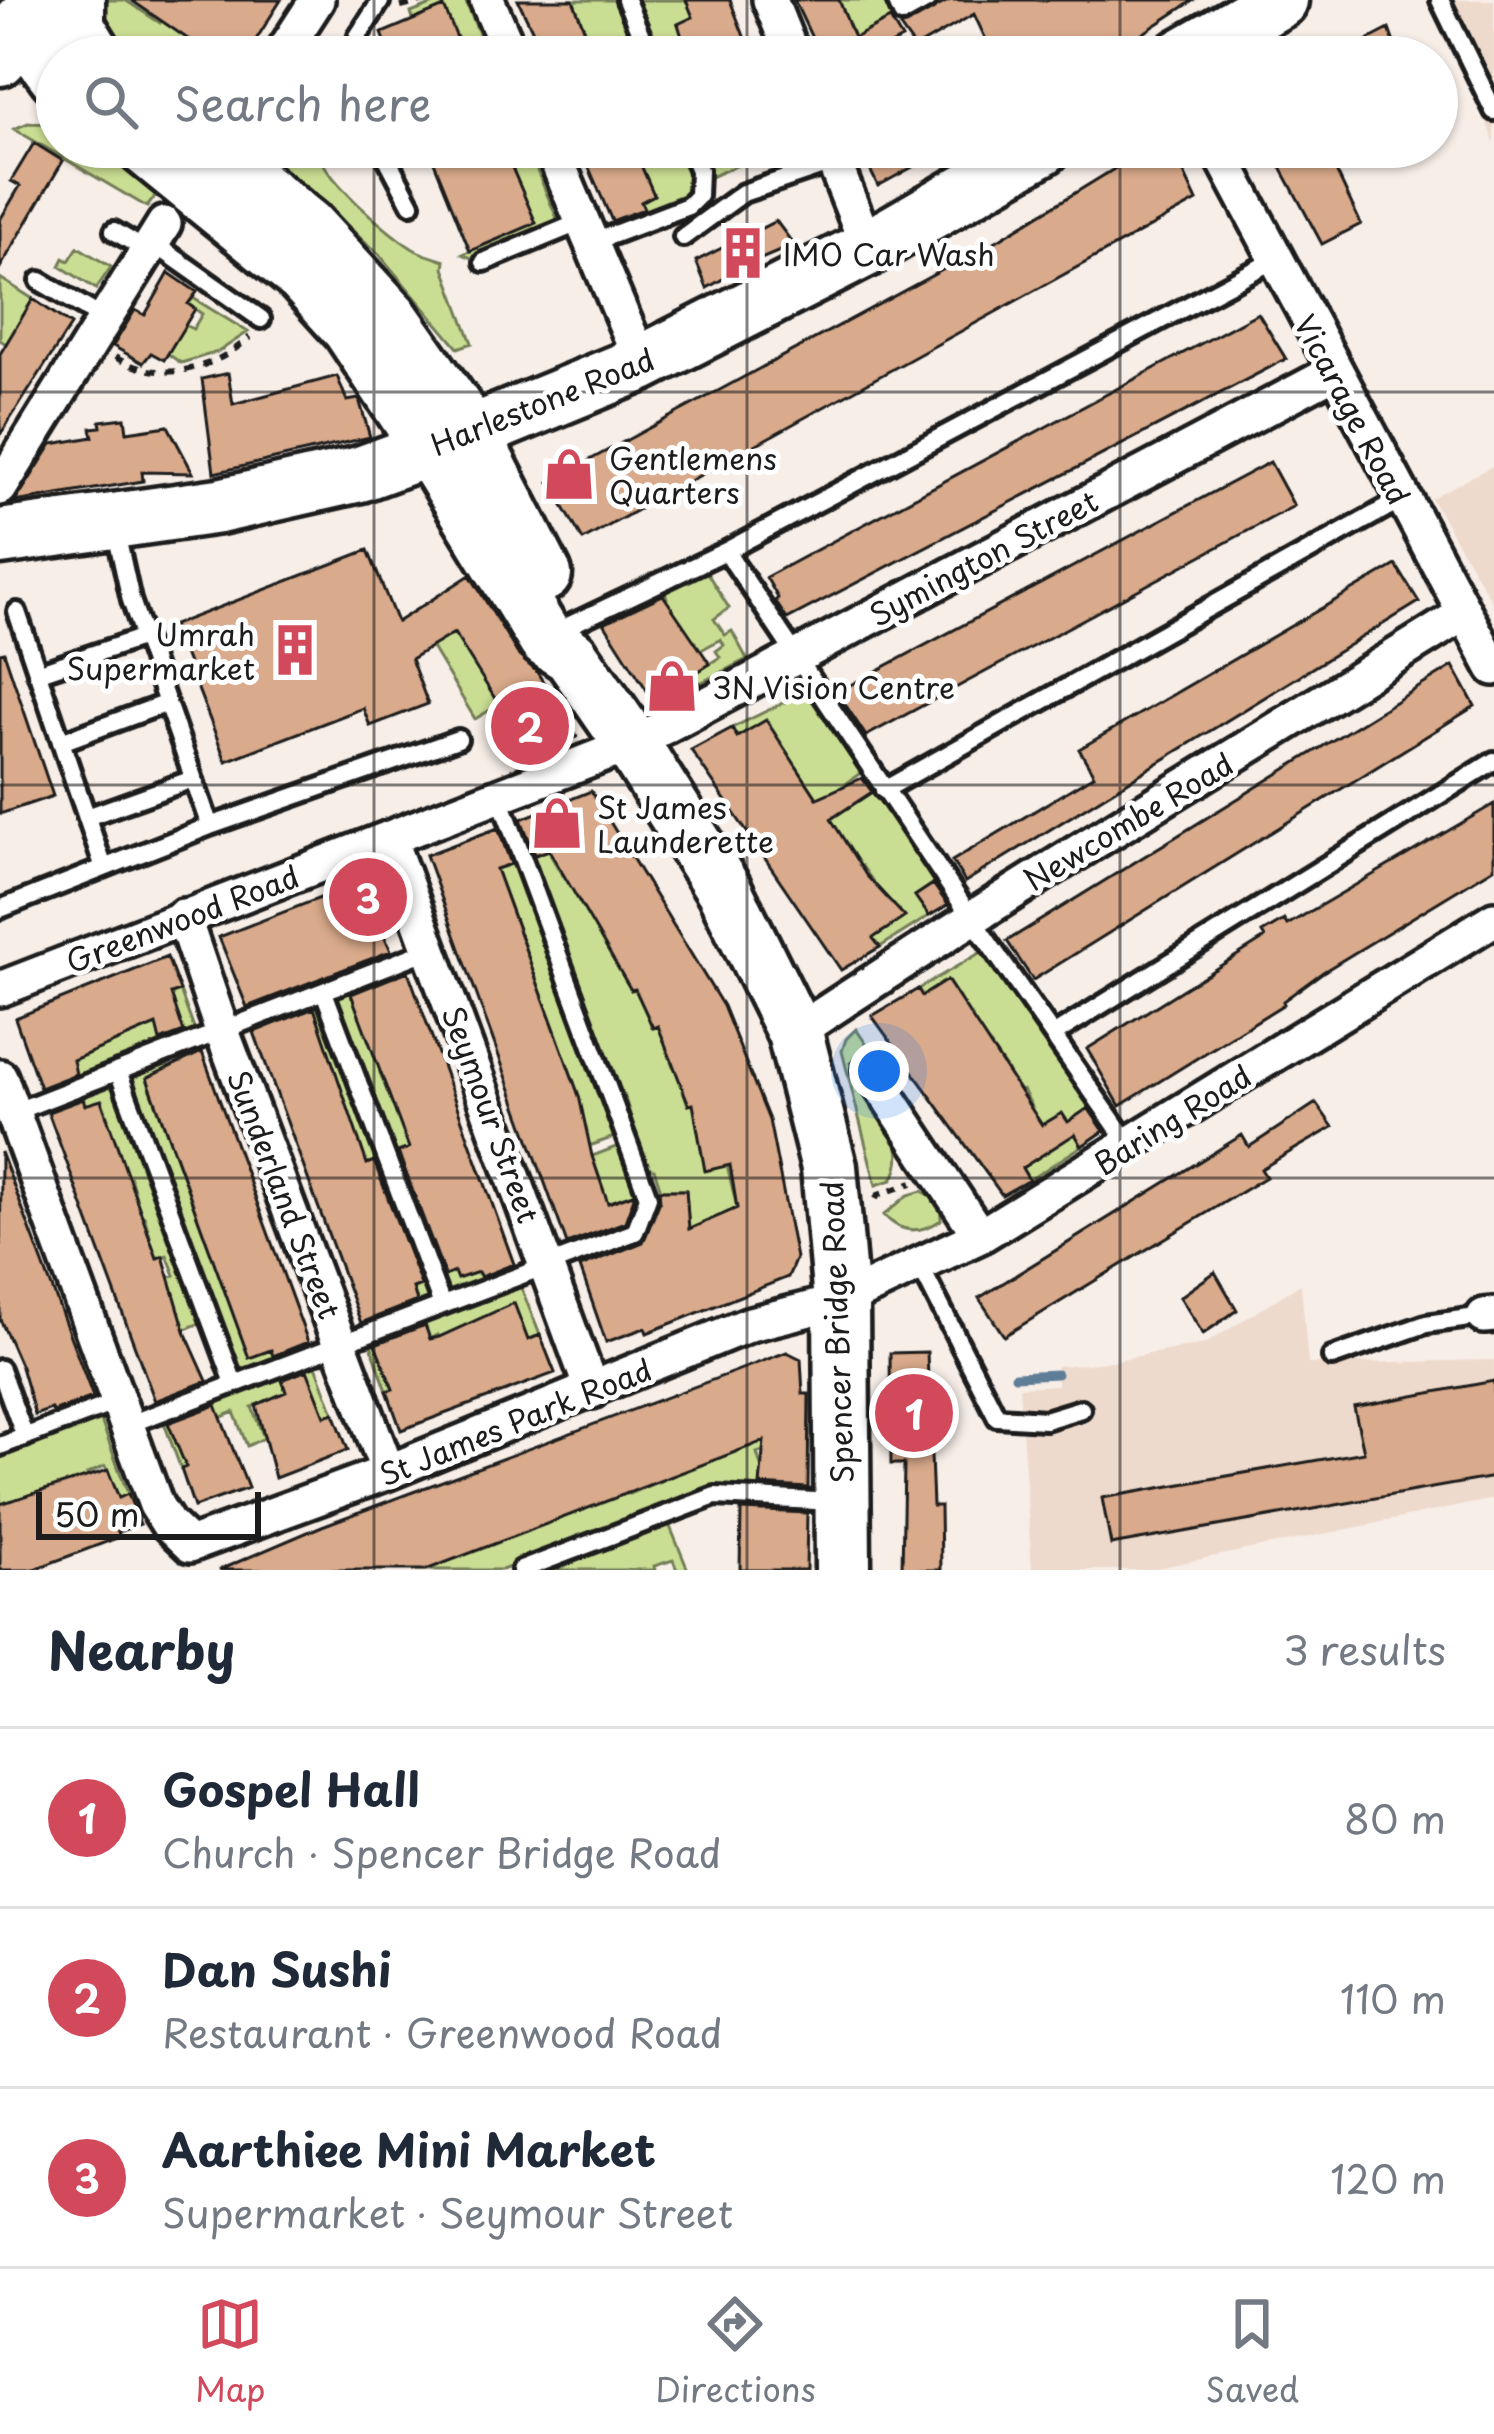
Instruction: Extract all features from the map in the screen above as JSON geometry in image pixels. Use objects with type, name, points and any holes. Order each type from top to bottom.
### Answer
[{"type":"main road","points":[[77,0],[77,26],[83,36]]},
{"type":"main road","points":[[1217,36],[1280,0]]},
{"type":"main road","points":[[20,21],[36,48]]},
{"type":"main road","points":[[0,94],[36,87]]},
{"type":"main road","name":"Spencer Bridge Road","points":[[170,168],[302,276],[451,441]]},
{"type":"main road","name":"Spencer Bridge Road","points":[[234,168],[321,241],[390,316],[451,441],[724,890],[795,1033],[829,1167],[841,1301],[843,1570]]},
{"type":"main road","name":"Harlestone Road","points":[[0,537],[219,506],[360,474],[451,441],[642,362],[868,248],[1007,168]]},
{"type":"street","points":[[294,36],[317,0]]},
{"type":"street","points":[[487,0],[503,36]]},
{"type":"street","points":[[770,0],[785,36]]},
{"type":"street","points":[[559,168],[642,362]]},
{"type":"street","points":[[837,168],[868,248]]},
{"type":"street","name":"Vicarage Road","points":[[1227,168],[1494,668]]},
{"type":"street","points":[[0,488],[105,335],[154,239]]},
{"type":"street","name":"Symington Street","points":[[632,744],[1334,371]]},
{"type":"street","name":"Newcombe Road","points":[[795,1033],[970,916],[1463,614]]},
{"type":"street","name":"Greenwood Road","points":[[0,989],[632,744]]},
{"type":"street","name":"Seymour Street","points":[[389,838],[592,1391]]},
{"type":"street","name":"Sunderland Street","points":[[183,916],[388,1472]]},
{"type":"street","name":"Baring Road","points":[[841,1301],[980,1236],[1494,919]]},
{"type":"street","points":[[869,1070],[980,1236]]},
{"type":"street","points":[[0,1077],[156,1505],[187,1557]]},
{"type":"street","name":"St James Park Road","points":[[187,1557],[750,1324],[841,1301]]},
{"type":"lane","points":[[626,0],[641,36]]},
{"type":"lane","points":[[896,0],[902,14],[927,0]]},
{"type":"lane","points":[[1440,0],[1458,36]]},
{"type":"lane","points":[[358,36],[380,2]]},
{"type":"lane","points":[[1458,37],[1494,111]]},
{"type":"lane","points":[[392,168],[411,204]]},
{"type":"lane","points":[[484,262],[688,206],[698,196],[698,168]]},
{"type":"lane","points":[[683,237],[743,194],[802,168]]},
{"type":"lane","points":[[114,231],[154,239],[261,319]]},
{"type":"lane","points":[[570,640],[726,551],[1274,260]]},
{"type":"lane","points":[[40,281],[105,335]]},
{"type":"lane","points":[[884,790],[1402,499]]},
{"type":"lane","points":[[114,522],[144,637],[210,826]]},
{"type":"lane","points":[[726,551],[1130,1146]]},
{"type":"lane","points":[[17,613],[104,868]]},
{"type":"lane","points":[[37,673],[144,637]]},
{"type":"lane","points":[[61,742],[167,703]]},
{"type":"lane","points":[[0,909],[210,826],[458,739]]},
{"type":"lane","points":[[1053,1035],[1494,761]]},
{"type":"lane","points":[[87,817],[193,779]]},
{"type":"lane","points":[[0,1446],[234,1383],[635,1232],[648,1197],[499,795]]},
{"type":"lane","points":[[14,1112],[431,949]]},
{"type":"lane","points":[[324,992],[442,1305]]},
{"type":"lane","points":[[118,1071],[234,1383]]},
{"type":"lane","points":[[919,1264],[997,1417],[1045,1420],[1081,1408]]},
{"type":"lane","points":[[1332,1358],[1426,1324],[1489,1316]]},
{"type":"lane","points":[[0,1369],[25,1437]]},
{"type":"lane","points":[[521,1570],[716,1496],[842,1502]]},
{"type":"path","points":[[105,335],[148,374],[174,372],[211,362],[240,347],[258,330],[261,319]]},
{"type":"path","points":[[872,1211],[878,1195],[915,1181],[950,1192]]},
{"type":"shaded area","points":[[1447,0],[1494,0],[1494,144]]},
{"type":"shaded area","points":[[1494,465],[1494,605],[1431,498]]},
{"type":"shaded area","points":[[1301,1284],[1308,1364],[1494,1360],[1494,1499],[1148,1570],[1032,1570],[1019,1387],[1057,1385],[1057,1366],[1205,1344]]},
{"type":"green space","points":[[96,0],[125,0],[160,23],[169,9],[193,36],[107,36]]},
{"type":"green space","points":[[444,0],[465,0],[480,36],[435,36],[413,20],[411,13]]},
{"type":"green space","points":[[573,0],[616,0],[629,36],[587,36]]},
{"type":"green space","points":[[633,0],[686,0],[693,17],[678,24],[687,36],[649,36]]},
{"type":"green space","points":[[839,0],[884,0],[892,18],[879,26],[884,36],[854,36]]},
{"type":"green space","points":[[36,123],[36,142],[14,129]]},
{"type":"green space","points":[[80,168],[127,168],[158,193],[147,207]]},
{"type":"green space","points":[[284,168],[327,168],[391,233],[417,251],[445,261],[472,343],[458,348],[378,253]]},
{"type":"green space","points":[[512,168],[536,168],[559,223],[474,259],[463,254],[535,223]]},
{"type":"green space","points":[[642,168],[690,168],[693,175],[685,194],[645,210],[641,202],[654,195]]},
{"type":"green space","points":[[703,168],[731,168],[708,178]]},
{"type":"green space","points":[[78,247],[111,267],[96,289],[60,266]]},
{"type":"green space","points":[[0,278],[33,299],[17,351],[0,340]]},
{"type":"green space","points":[[193,298],[248,332],[218,352],[181,363],[168,354],[180,323],[193,329],[202,314],[188,304]]},
{"type":"green space","points":[[704,568],[729,608],[714,619],[725,635],[732,631],[747,659],[700,683],[694,674],[720,657],[716,651],[724,645],[721,639],[701,650],[651,608],[667,598],[663,589]]},
{"type":"green space","points":[[422,606],[427,615],[454,633],[502,703],[475,719],[411,613]]},
{"type":"green space","points":[[807,691],[863,771],[839,789],[851,805],[875,790],[937,881],[915,896],[929,916],[880,947],[873,938],[900,920],[849,900],[874,883],[862,866],[836,883],[819,801],[765,721],[737,737],[732,728]]},
{"type":"green space","points":[[568,832],[574,842],[551,856],[562,875],[584,864],[599,935],[609,952],[634,942],[631,989],[656,980],[645,1009],[652,1027],[677,1018],[666,1048],[673,1066],[695,1059],[682,1087],[688,1105],[712,1100],[737,1208],[689,1232],[686,1190],[661,1190],[654,1169],[647,1169],[624,1095],[618,1095],[530,853]]},
{"type":"green space","points":[[518,862],[617,1136],[578,1150],[579,1096],[496,869]]},
{"type":"green space","points":[[985,950],[1092,1106],[1068,1122],[1082,1146],[1029,1180],[1022,1168],[1064,1141],[1067,1121],[1062,1113],[1008,1147],[998,1128],[1032,1107],[1023,1090],[985,1112],[974,1093],[1007,1070],[995,1053],[961,1075],[935,1016],[959,998],[948,981],[922,996],[918,989]]},
{"type":"green space","points":[[372,979],[380,1073],[387,1091],[409,1084],[431,1140],[408,1149],[457,1279],[478,1272],[483,1282],[452,1295],[446,1293],[335,992]]},
{"type":"green space","points":[[180,991],[196,1034],[62,1084],[55,1065],[141,1031],[133,1010],[179,1020],[171,994]]},
{"type":"green space","points":[[324,1000],[433,1301],[398,1315],[287,1013]]},
{"type":"green space","points":[[856,1029],[869,1048],[850,1063],[888,1119],[899,1150],[892,1180],[876,1185],[842,1051]]},
{"type":"green space","points":[[166,1062],[168,1069],[147,1079],[249,1357],[271,1350],[275,1360],[239,1374],[130,1076]]},
{"type":"green space","points":[[115,1083],[203,1322],[173,1334],[154,1282],[175,1275],[167,1255],[146,1262],[138,1241],[150,1236],[144,1216],[129,1221],[136,1198],[130,1177],[115,1182],[94,1124],[108,1118],[102,1100],[85,1105],[83,1096]]},
{"type":"green space","points":[[621,1145],[638,1192],[608,1203],[577,1162]]},
{"type":"green space","points":[[922,1191],[937,1202],[941,1220],[911,1230],[884,1215],[908,1195]]},
{"type":"green space","points":[[520,1285],[540,1335],[452,1370],[438,1335],[417,1345],[393,1389],[387,1391],[370,1342]]},
{"type":"green space","points":[[315,1363],[334,1413],[325,1416],[311,1383],[252,1407],[264,1438],[247,1446],[234,1412],[212,1421],[181,1469],[163,1420]]},
{"type":"green space","points":[[100,1418],[128,1494],[119,1498],[105,1466],[87,1474],[100,1513],[67,1483],[9,1502],[0,1533],[0,1455]]},
{"type":"green space","points":[[766,1427],[772,1448],[757,1453],[762,1469],[760,1488],[726,1486],[502,1570],[417,1570],[610,1499],[615,1460],[629,1494]]},
{"type":"green space","points":[[669,1524],[688,1570],[677,1570],[673,1560],[654,1566],[655,1570],[546,1570]]},
{"type":"building","points":[[131,0],[281,0],[258,36],[183,36]]},
{"type":"building","points":[[518,0],[573,0],[587,36],[535,36]]},
{"type":"building","points":[[686,0],[730,0],[744,36],[682,36],[678,24],[693,17]]},
{"type":"building","points":[[794,0],[839,0],[853,36],[811,36]]},
{"type":"building","points":[[950,0],[1194,0],[1139,36],[984,36],[974,14],[936,36],[906,36],[900,27]]},
{"type":"building","points":[[444,7],[456,36],[383,36]]},
{"type":"building","points":[[890,19],[900,36],[858,36]]},
{"type":"building","points":[[34,143],[36,168],[59,168],[0,268],[0,220],[20,186],[11,181]]},
{"type":"building","points":[[436,168],[512,168],[536,223],[470,251]]},
{"type":"building","points":[[589,168],[642,168],[654,195],[641,202],[644,209],[612,221]]},
{"type":"building","points":[[869,168],[911,168],[878,186]]},
{"type":"building","points":[[1116,168],[1182,168],[1197,201],[583,540],[549,482],[998,240]]},
{"type":"building","points":[[1281,168],[1335,168],[1361,224],[1322,244]]},
{"type":"building","name":"IMO Car Wash","points":[[776,221],[794,245],[707,288],[696,261]]},
{"type":"building","points":[[169,273],[197,292],[188,304],[195,309],[164,360],[151,353],[143,363],[113,346],[135,310],[145,315]]},
{"type":"building","points":[[33,299],[71,325],[0,435],[0,354]]},
{"type":"building","points":[[1258,313],[1286,359],[787,619],[775,601],[778,598],[766,577]]},
{"type":"building","points":[[228,373],[233,404],[337,376],[347,401],[359,399],[370,437],[214,473],[202,379]]},
{"type":"building","points":[[125,418],[127,432],[168,426],[193,473],[142,472],[143,481],[15,502],[52,444],[93,437],[91,428],[101,427],[100,421]]},
{"type":"building","points":[[1270,462],[1294,506],[866,736],[837,692]]},
{"type":"building","name":"Umrah Supermarket","points":[[368,550],[397,622],[470,575],[519,656],[537,672],[577,737],[546,749],[541,740],[530,746],[525,737],[513,745],[493,709],[499,705],[454,633],[411,659],[428,704],[370,726],[363,708],[226,761],[173,625]]},
{"type":"building","points":[[1396,565],[1419,602],[965,882],[952,861],[1094,775],[1079,749]]},
{"type":"building","points":[[663,595],[710,664],[694,674],[700,683],[657,706],[604,623]]},
{"type":"building","points":[[4,652],[53,796],[0,814],[0,653]]},
{"type":"building","points":[[1453,666],[1475,706],[1033,980],[1007,941]]},
{"type":"building","points":[[766,720],[817,798],[862,778],[872,792],[831,819],[866,875],[905,917],[873,938],[880,947],[841,970],[691,750],[732,728],[737,737]]},
{"type":"building","points":[[591,791],[723,1006],[769,1120],[796,1258],[788,1277],[647,1333],[645,1328],[606,1342],[580,1267],[643,1242],[660,1201],[659,1190],[686,1190],[689,1229],[737,1208],[730,1165],[705,1171],[693,1104],[689,1105],[658,1026],[653,1028],[635,989],[631,990],[549,850],[535,855],[521,819]]},
{"type":"building","points":[[1494,804],[1494,868],[1323,972],[1284,1004],[1120,1106],[1087,1049],[1265,938],[1262,933],[1284,920],[1287,925]]},
{"type":"building","points":[[498,828],[511,864],[496,869],[579,1096],[608,1203],[634,1197],[625,1222],[567,1244],[426,855]]},
{"type":"building","points":[[372,878],[389,922],[380,926],[391,951],[247,1007],[219,937]]},
{"type":"building","points":[[933,884],[948,905],[929,916],[915,896]]},
{"type":"building","points":[[167,957],[180,991],[171,994],[184,1032],[160,1041],[156,1025],[73,1060],[76,1074],[40,1088],[15,1018]]},
{"type":"building","points":[[408,971],[514,1264],[481,1277],[478,1272],[457,1279],[454,1272],[445,1276],[398,1152],[409,1148],[351,994]]},
{"type":"building","points":[[947,980],[1042,1125],[1062,1113],[1068,1122],[1088,1108],[1104,1131],[1082,1146],[1075,1134],[1022,1168],[1029,1180],[1002,1195],[872,1016],[918,989],[922,996]]},
{"type":"building","points":[[314,1008],[367,1164],[374,1161],[421,1285],[413,1288],[417,1301],[361,1323],[254,1032]]},
{"type":"building","points":[[202,1052],[308,1342],[273,1356],[271,1350],[249,1358],[147,1078]]},
{"type":"building","points":[[83,1099],[85,1105],[101,1100],[207,1381],[155,1401],[48,1112]]},
{"type":"building","points":[[1316,1103],[1333,1127],[1261,1169],[1266,1177],[1004,1336],[979,1298],[1242,1135],[1249,1147]]},
{"type":"building","points":[[1,1152],[93,1397],[35,1415],[0,1319]]},
{"type":"building","points":[[1215,1272],[1237,1310],[1203,1334],[1180,1297]]},
{"type":"building","points":[[514,1303],[528,1340],[540,1335],[555,1373],[401,1430],[387,1391],[393,1389],[375,1344],[425,1325],[430,1339],[439,1337]]},
{"type":"building","points":[[787,1352],[801,1359],[803,1394],[809,1394],[808,1488],[760,1485],[764,1441],[426,1570],[219,1570],[322,1526]]},
{"type":"building","points":[[927,1352],[933,1506],[940,1506],[941,1570],[902,1570],[904,1464],[891,1464],[890,1353]]},
{"type":"building","points":[[307,1370],[325,1416],[334,1413],[348,1450],[275,1478],[256,1405],[286,1392],[282,1380]]},
{"type":"building","points":[[1494,1381],[1494,1477],[1111,1545],[1102,1498],[1364,1452],[1354,1407]]},
{"type":"building","points":[[216,1405],[248,1488],[194,1507],[181,1469],[186,1467],[168,1423]]},
{"type":"building","points":[[108,1470],[119,1498],[128,1494],[140,1524],[118,1532],[120,1537],[32,1570],[0,1570],[0,1504]]},
{"type":"building","points":[[741,1510],[807,1513],[806,1570],[740,1570]]},
{"type":"waterway","points":[[1015,1376],[1057,1374]]},
{"type":"place","name":"IMO Car Wash","points":[[743,253]]},
{"type":"place","name":"Gentlemens Quarters","points":[[569,474]]},
{"type":"place","name":"Umrah Supermarket","points":[[295,650]]},
{"type":"place","name":"3N Vision Centre","points":[[672,686]]},
{"type":"place","name":"Dan Sushi","points":[[530,726]]},
{"type":"place","name":"St James Launderette","points":[[557,823]]},
{"type":"place","name":"Aarthiee Mini Market","points":[[368,897]]},
{"type":"place","name":"Gospel Hall","points":[[914,1413]]}]
